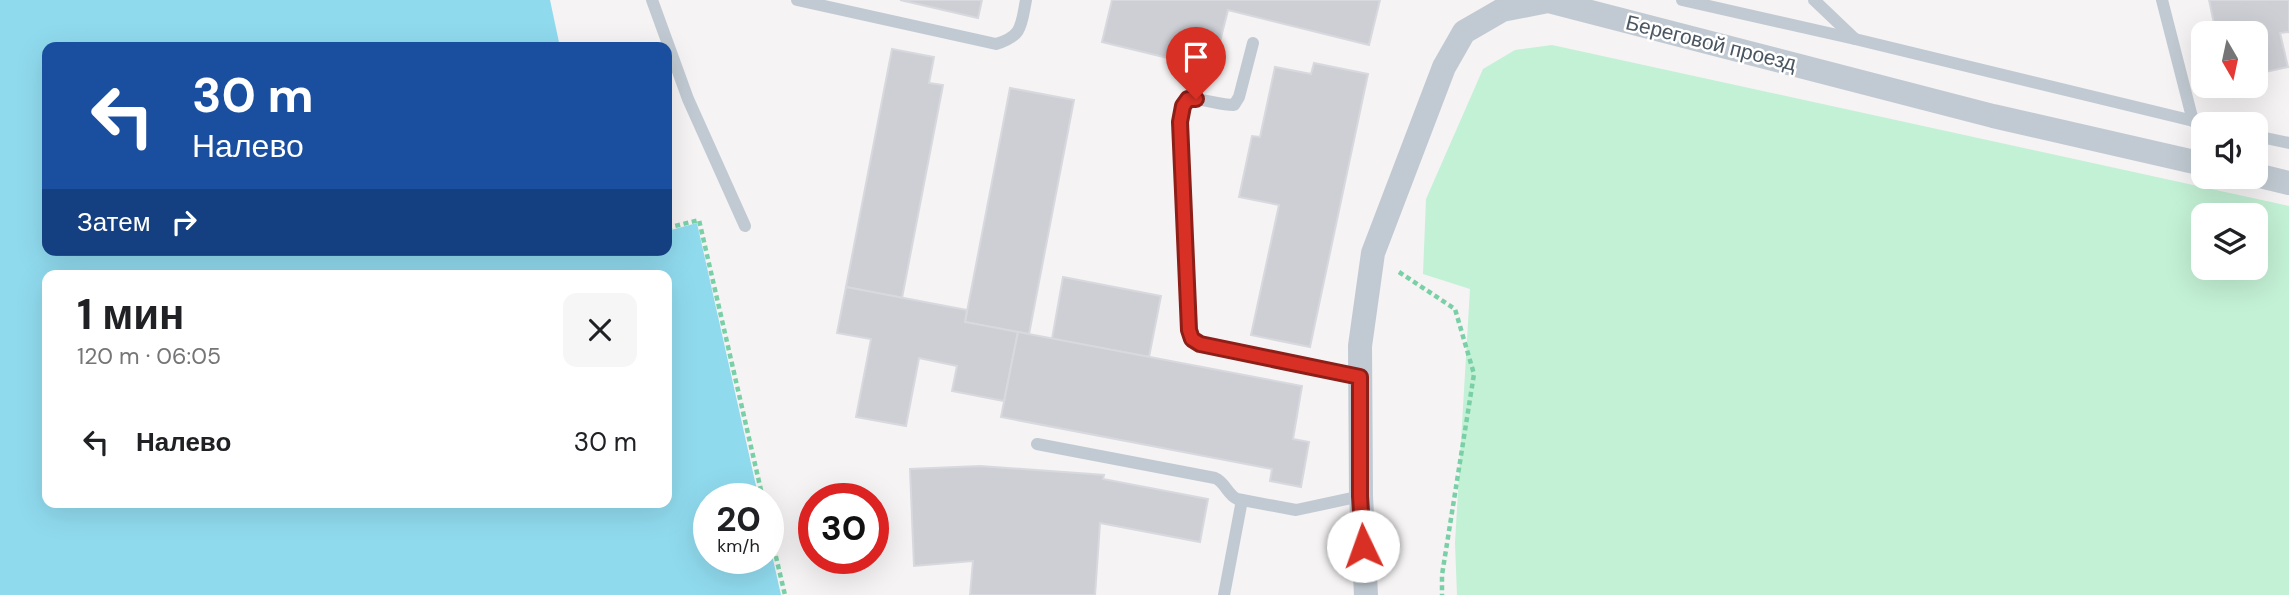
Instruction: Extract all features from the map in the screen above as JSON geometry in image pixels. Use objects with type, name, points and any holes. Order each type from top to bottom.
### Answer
[{"type":"street","name":"Береговой проезд","points":[[1366,595],[1360,496],[1360,346],[1373,253],[1444,67],[1464,32],[1502,10],[1547,1],[1993,116],[2191,161]]},
{"type":"street","points":[[2268,179],[2289,183]]},
{"type":"lane","points":[[652,0],[667,42]]},
{"type":"lane","points":[[797,0],[996,44],[1011,40],[1020,31],[1026,0]]},
{"type":"lane","points":[[1682,0],[2191,121]]},
{"type":"lane","points":[[1814,0],[1855,39]]},
{"type":"lane","points":[[2162,0],[2196,112]]},
{"type":"lane","points":[[1253,43],[1239,97],[1234,105],[1188,99],[1183,106],[1180,122],[1189,330],[1192,339],[1200,344],[1360,377]]},
{"type":"lane","points":[[672,55],[688,99],[745,226]]},
{"type":"lane","points":[[2268,139],[2289,143]]},
{"type":"lane","points":[[1037,444],[1215,478],[1233,498],[1296,510],[1360,496]]},
{"type":"lane","points":[[1224,595],[1242,500]]},
{"type":"path","points":[[672,227],[699,220],[759,483]]},
{"type":"path","points":[[1373,253],[1455,309],[1474,374],[1442,575],[1442,595]]},
{"type":"path","points":[[780,574],[785,595]]},
{"type":"green space","points":[[1552,45],[2191,185],[2191,189],[2211,189],[2289,206],[2289,595],[1457,595],[1455,543],[1470,289],[1423,274],[1426,199],[1483,69],[1515,50]]},
{"type":"water","points":[[0,0],[550,0],[559,42],[42,42],[42,256],[672,256],[672,230],[697,223],[755,483],[693,483],[693,574],[776,574],[781,595],[0,595]]},
{"type":"building","points":[[900,0],[982,0],[978,18]]},
{"type":"building","points":[[1112,0],[1380,0],[1369,45],[1228,10],[1213,69],[1102,42]]},
{"type":"building","points":[[2209,0],[2289,0],[2289,32],[2280,33],[2288,67],[2268,71],[2268,21],[2213,21]]},
{"type":"building","points":[[892,49],[934,57],[929,83],[943,85],[902,298],[846,287]]},
{"type":"building","points":[[1314,63],[1368,74],[1310,347],[1251,335],[1279,205],[1239,197],[1252,136],[1260,137],[1275,67],[1311,74]]},
{"type":"building","points":[[1010,88],[1074,100],[1029,334],[965,322]]},
{"type":"building","points":[[1063,277],[1161,296],[1149,357],[1052,339]]},
{"type":"building","points":[[846,287],[967,310],[965,322],[1018,332],[1004,401],[952,391],[957,366],[919,358],[906,426],[856,417],[871,339],[837,333]]},
{"type":"building","points":[[1018,332],[1302,386],[1293,439],[1309,442],[1301,487],[1270,481],[1272,469],[1001,417]]},
{"type":"building","points":[[980,466],[1104,475],[1103,479],[1208,499],[1200,542],[1100,523],[1095,595],[970,595],[973,561],[914,566],[910,469]]},
{"type":"route","points":[[1196,99],[1188,99],[1183,106],[1180,122],[1189,330],[1192,339],[1200,344],[1360,377],[1360,496],[1363,546]]}]
